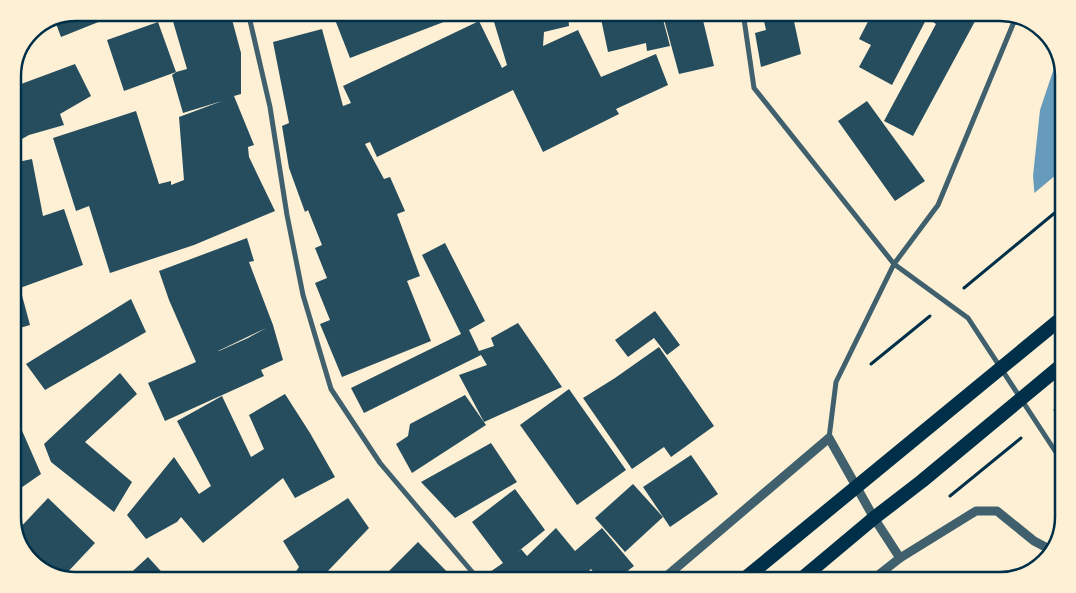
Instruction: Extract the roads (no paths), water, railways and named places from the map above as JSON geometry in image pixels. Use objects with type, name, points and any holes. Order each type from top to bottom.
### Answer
[{"type":"highway","points":[[753,572],[1055,324]]},
{"type":"highway","points":[[810,572],[1055,371]]},
{"type":"street","points":[[250,21],[270,107],[287,215],[303,295],[331,389],[380,463],[472,572]]},
{"type":"street","points":[[744,21],[754,88],[894,264],[968,318],[1055,449]]},
{"type":"street","points":[[900,558],[874,518],[829,438],[836,382],[894,264],[938,205],[1014,23]]},
{"type":"street","points":[[671,572],[829,438]]},
{"type":"street","points":[[882,572],[900,558],[976,511],[997,511],[1034,541],[1045,546]]},
{"type":"water","points":[[1054,68],[1055,297],[1038,237],[1033,176],[1040,110]]}]
